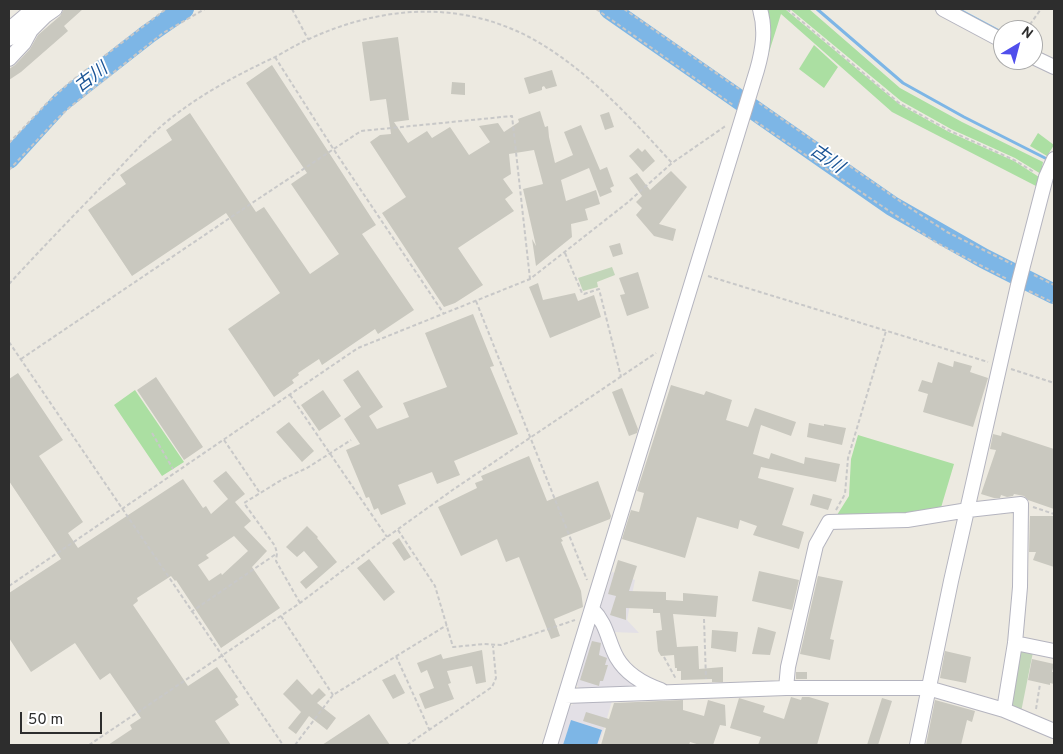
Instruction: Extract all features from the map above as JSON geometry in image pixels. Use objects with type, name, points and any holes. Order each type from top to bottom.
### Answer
[{"type":"main road","points":[[9,36],[17,26],[37,9]]},
{"type":"street","points":[[9,59],[24,43],[31,30],[54,9]]},
{"type":"street","points":[[550,745],[746,108],[763,44],[764,26],[760,9]]},
{"type":"street","points":[[943,9],[993,36]]},
{"type":"street","points":[[917,745],[928,688],[1020,277],[1046,177],[1054,159]]},
{"type":"street","points":[[786,688],[788,667],[816,545],[829,522],[907,520],[1022,504],[1020,587],[1015,643],[1004,710]]},
{"type":"street","points":[[592,609],[601,618],[617,658],[624,667],[646,685],[674,693]]},
{"type":"street","points":[[1015,643],[1054,651]]},
{"type":"street","points":[[565,696],[786,688],[928,688],[1004,710],[1054,731]]},
{"type":"path","points":[[9,143],[69,83],[166,9]]},
{"type":"path","points":[[9,170],[57,118],[70,107],[163,33],[205,9]]},
{"type":"path","points":[[292,9],[308,39]]},
{"type":"path","points":[[596,9],[746,108],[937,243],[1020,277],[1054,285]]},
{"type":"path","points":[[624,9],[746,108],[1020,277],[1054,303]]},
{"type":"path","points":[[787,9],[900,103],[950,131],[1014,160],[1040,176]]},
{"type":"path","points":[[1033,20],[1041,9]]},
{"type":"path","points":[[9,284],[147,139],[174,115],[246,70],[308,39],[341,26],[381,15],[423,10],[450,10],[506,26],[527,36],[547,47],[584,75],[631,118],[672,163]]},
{"type":"path","points":[[275,57],[334,150],[444,314]]},
{"type":"path","points":[[9,586],[358,348],[530,280],[628,203],[672,163],[730,123],[746,108]]},
{"type":"path","points":[[21,359],[361,131],[512,116],[530,280]]},
{"type":"path","points":[[565,253],[582,293],[600,289],[621,377]]},
{"type":"path","points":[[696,273],[1054,383]]},
{"type":"path","points":[[476,301],[588,582]]},
{"type":"path","points":[[829,522],[845,494],[848,458],[886,331]]},
{"type":"path","points":[[9,342],[283,745]]},
{"type":"path","points":[[89,745],[300,603],[386,537],[454,489],[531,439],[659,351],[674,344]]},
{"type":"path","points":[[290,395],[386,537]]},
{"type":"path","points":[[152,433],[173,469]]},
{"type":"path","points":[[224,440],[260,493]]},
{"type":"path","points":[[300,603],[276,561],[277,553],[275,546],[244,503],[283,479],[307,468],[351,440]]},
{"type":"path","points":[[1022,504],[1054,514]]},
{"type":"path","points":[[398,530],[434,586],[448,624],[453,647],[484,644],[501,645],[580,618],[592,609]]},
{"type":"path","points":[[191,612],[277,553]]},
{"type":"path","points":[[281,616],[333,694]]},
{"type":"path","points":[[704,619],[706,691]]},
{"type":"path","points":[[295,745],[333,694],[448,624]]},
{"type":"path","points":[[407,745],[495,684],[493,646]]},
{"type":"path","points":[[396,656],[430,730]]},
{"type":"path","points":[[664,657],[677,680],[674,693]]},
{"type":"path","points":[[1035,712],[1040,684]]},
{"type":"shaded area","points":[[612,572],[635,580],[627,620],[639,633],[611,632],[599,611]]},
{"type":"shaded area","points":[[595,620],[643,688],[580,690],[577,685]]},
{"type":"shaded area","points":[[612,701],[599,745],[557,745],[569,707],[576,702]]},
{"type":"green space","points":[[767,9],[785,9],[899,104],[949,132],[1014,161],[1039,177],[1036,186],[892,112],[781,14],[765,65],[771,28]]},
{"type":"green space","points":[[790,9],[809,9],[900,88],[962,122],[1043,162],[1041,174],[1015,158],[951,129],[901,101]]},
{"type":"green space","points":[[814,45],[838,67],[824,88],[799,69]]},
{"type":"green space","points":[[1038,133],[1054,145],[1047,156],[1030,146]]},
{"type":"green space","points":[[612,267],[615,275],[597,282],[598,287],[583,291],[578,278]]},
{"type":"green space","points":[[135,390],[184,462],[162,476],[114,405]]},
{"type":"green space","points":[[858,435],[954,464],[940,511],[902,517],[837,515],[849,496],[851,459]]},
{"type":"green space","points":[[1018,649],[1033,652],[1021,712],[1012,708],[1010,704]]},
{"type":"water","points":[[571,720],[602,730],[597,745],[563,745]]},
{"type":"building","points":[[64,9],[83,9],[64,26],[68,31],[21,72],[9,80],[9,69],[30,49],[38,35],[60,16]]},
{"type":"building","points":[[398,37],[409,120],[394,122],[408,143],[427,131],[432,138],[450,127],[469,155],[490,142],[479,126],[498,123],[504,132],[519,122],[518,119],[540,111],[545,127],[548,126],[555,163],[573,155],[564,132],[581,125],[600,170],[607,167],[614,186],[610,188],[612,192],[600,197],[589,168],[561,180],[566,201],[596,190],[600,204],[585,209],[588,220],[571,224],[572,237],[536,266],[532,239],[536,246],[523,189],[543,184],[534,150],[509,154],[511,174],[503,179],[513,193],[505,199],[514,211],[458,248],[483,285],[455,303],[444,307],[382,213],[406,197],[370,142],[380,135],[391,134],[386,99],[370,101],[362,42]]},
{"type":"building","points":[[272,65],[376,225],[362,234],[414,310],[378,334],[375,329],[322,365],[319,359],[298,373],[299,375],[292,380],[294,383],[274,397],[228,329],[280,293],[226,213],[132,276],[88,210],[126,184],[120,175],[172,140],[166,130],[190,113],[256,212],[264,207],[310,274],[339,254],[291,184],[307,173],[246,83]]},
{"type":"building","points":[[552,70],[557,86],[546,89],[544,86],[542,90],[529,94],[524,78]]},
{"type":"building","points":[[452,82],[465,83],[465,95],[451,94]]},
{"type":"building","points":[[609,112],[614,127],[605,130],[600,115]]},
{"type":"building","points":[[638,148],[642,152],[645,149],[655,161],[643,172],[629,156]]},
{"type":"building","points":[[671,171],[687,187],[659,224],[676,229],[673,241],[654,236],[636,215],[642,208],[636,202],[642,196],[629,178],[637,173],[650,190]]},
{"type":"building","points":[[620,243],[623,254],[613,257],[609,246]]},
{"type":"building","points":[[638,272],[649,308],[627,316],[620,295],[625,294],[619,278]]},
{"type":"building","points":[[538,283],[543,300],[575,293],[578,301],[594,295],[601,317],[550,338],[529,287]]},
{"type":"building","points":[[473,314],[494,366],[490,367],[518,434],[454,461],[460,475],[437,484],[432,472],[398,485],[406,504],[381,515],[378,508],[374,510],[369,497],[366,498],[346,450],[360,444],[344,419],[361,407],[343,380],[358,370],[383,407],[369,416],[377,429],[409,417],[403,403],[447,387],[425,333]]},
{"type":"building","points":[[954,361],[972,366],[970,372],[988,378],[973,427],[923,412],[928,394],[918,391],[922,380],[932,383],[938,362],[953,367]]},
{"type":"building","points":[[18,373],[63,440],[39,456],[83,522],[68,533],[78,548],[183,479],[203,508],[206,506],[211,514],[228,499],[213,481],[226,471],[245,494],[235,502],[251,521],[244,527],[267,551],[252,567],[280,608],[221,648],[176,580],[171,576],[137,598],[138,601],[133,605],[188,686],[217,667],[238,697],[235,699],[239,705],[215,721],[231,745],[108,745],[132,729],[130,725],[141,718],[110,673],[100,680],[75,643],[31,672],[9,638],[9,593],[61,559],[9,481],[9,379]],"holes":[[[234,536],[248,551],[222,575],[221,573],[209,581],[198,565],[209,558],[206,555]]]},
{"type":"building","points":[[156,377],[203,447],[184,460],[137,390]]},
{"type":"building","points":[[671,385],[704,395],[706,391],[732,400],[726,420],[748,427],[755,408],[796,422],[791,436],[761,425],[753,454],[769,459],[771,453],[804,464],[805,457],[840,464],[836,482],[761,467],[758,478],[794,488],[782,525],[804,532],[799,549],[753,535],[757,526],[740,520],[738,529],[697,517],[685,558],[622,539],[631,510],[639,512],[644,493],[637,491]]},
{"type":"building","points":[[622,388],[638,429],[637,433],[629,436],[612,392]]},
{"type":"building","points":[[323,390],[341,416],[319,431],[301,405]]},
{"type":"building","points":[[289,422],[314,451],[302,462],[276,432]]},
{"type":"building","points":[[809,423],[846,428],[842,445],[807,437]]},
{"type":"building","points":[[1002,432],[1054,449],[1054,509],[1028,500],[1024,496],[1014,494],[1013,496],[1001,495],[1000,498],[994,498],[981,494],[996,450],[990,449],[993,434],[1001,436]]},
{"type":"building","points":[[529,456],[547,501],[598,481],[611,516],[610,519],[561,538],[581,591],[583,607],[554,619],[560,636],[551,639],[519,557],[506,562],[497,539],[461,556],[438,507],[477,488],[475,483],[483,480],[481,476]]},
{"type":"building","points":[[813,494],[832,499],[828,510],[810,505]]},
{"type":"building","points":[[1030,516],[1054,516],[1054,567],[1033,560],[1036,552],[1029,552]]},
{"type":"building","points":[[307,526],[337,562],[306,589],[300,582],[318,567],[304,551],[297,557],[286,547]]},
{"type":"building","points":[[399,538],[411,557],[404,561],[392,543]]},
{"type":"building","points":[[369,559],[395,592],[384,601],[357,568]]},
{"type":"building","points":[[618,560],[637,566],[629,591],[666,592],[666,600],[683,601],[683,593],[718,596],[716,617],[673,614],[677,647],[698,646],[699,669],[723,667],[723,682],[712,682],[712,679],[681,680],[681,671],[677,671],[677,668],[675,668],[674,655],[661,656],[658,651],[656,631],[662,630],[660,613],[653,613],[653,609],[626,608],[626,620],[610,615],[616,596],[608,594]]},
{"type":"building","points":[[759,571],[799,580],[792,610],[752,601]]},
{"type":"building","points":[[818,576],[843,581],[830,639],[834,640],[830,660],[800,654]]},
{"type":"building","points":[[758,627],[776,632],[770,655],[752,654]]},
{"type":"building","points":[[712,630],[738,632],[736,652],[711,648]]},
{"type":"building","points":[[592,641],[601,643],[599,655],[607,658],[605,665],[608,665],[603,681],[600,681],[599,686],[580,680]]},
{"type":"building","points":[[482,650],[486,682],[476,684],[472,666],[447,671],[451,683],[448,684],[454,699],[425,709],[419,694],[434,688],[427,670],[421,673],[417,663],[441,654],[443,659]]},
{"type":"building","points":[[945,651],[971,657],[966,683],[940,678]]},
{"type":"building","points":[[1032,659],[1054,664],[1052,672],[1054,672],[1054,684],[1050,683],[1050,685],[1028,680]]},
{"type":"building","points":[[796,672],[807,672],[807,679],[796,679]]},
{"type":"building","points":[[395,674],[405,693],[393,699],[382,680]]},
{"type":"building","points":[[297,679],[312,695],[319,688],[326,695],[317,703],[336,718],[327,730],[309,716],[296,734],[288,728],[301,712],[283,694]]},
{"type":"building","points":[[791,697],[801,700],[802,697],[809,697],[829,703],[817,745],[758,745],[761,737],[730,728],[739,698],[765,706],[763,712],[784,719]]},
{"type":"building","points":[[882,698],[892,701],[878,745],[867,745]]},
{"type":"building","points":[[683,700],[683,710],[704,716],[708,700],[725,705],[726,726],[720,725],[713,745],[700,745],[690,742],[689,745],[601,745],[606,728],[583,721],[586,712],[609,719],[614,703]]},
{"type":"building","points":[[935,700],[975,711],[972,722],[967,720],[961,745],[926,745]]},
{"type":"building","points":[[369,714],[390,745],[322,745]]},
{"type":"waterway","name":"古川","points":[[9,159],[61,102],[148,34],[184,9]]},
{"type":"waterway","name":"古川","points":[[609,9],[892,206],[983,258],[1054,294]]},
{"type":"waterway","points":[[817,9],[903,83],[964,117],[1045,158]]},
{"type":"waterway","points":[[958,9],[993,28]]}]
